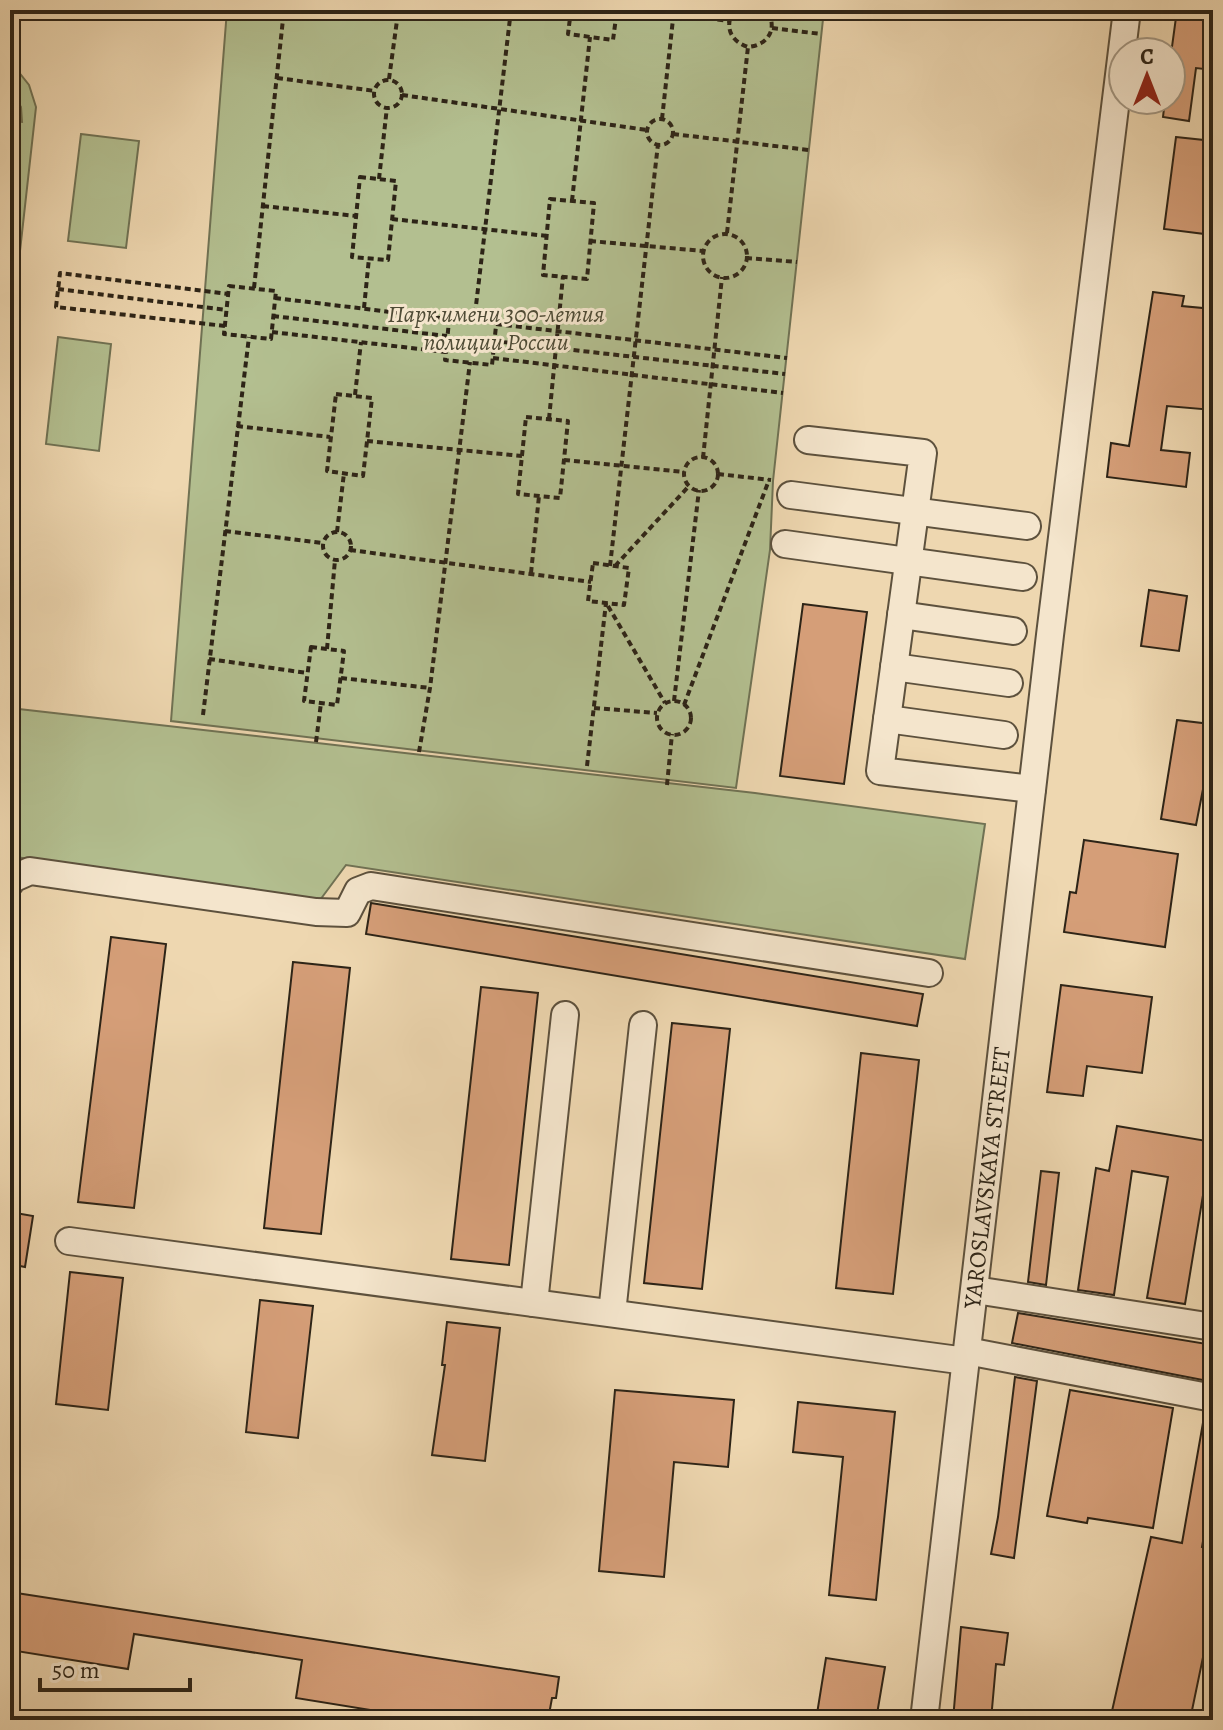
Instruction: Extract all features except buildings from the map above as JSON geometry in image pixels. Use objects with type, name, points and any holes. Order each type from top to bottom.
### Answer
[{"type":"street","name":"YAROSLAVSKAYA STREET","points":[[924,1720],[1050,635],[1127,10]]},
{"type":"street","points":[[808,440],[923,453],[880,771],[1032,789]]},
{"type":"street","points":[[778,485],[915,511],[1027,526]]},
{"type":"street","points":[[785,544],[1023,577]]},
{"type":"street","points":[[901,615],[1013,631]]},
{"type":"street","points":[[894,667],[1009,683]]},
{"type":"street","points":[[887,719],[1004,735]]},
{"type":"street","points":[[10,883],[12,879],[30,871],[316,912],[347,913],[358,891],[371,886],[929,973]]},
{"type":"street","points":[[534,1303],[565,1015]]},
{"type":"street","points":[[612,1313],[643,1025]]},
{"type":"street","points":[[69,1241],[612,1313],[967,1356],[1213,1398]]},
{"type":"street","points":[[975,1290],[1213,1327]]},
{"type":"path","points":[[254,288],[284,10]]},
{"type":"path","points":[[380,10],[416,15],[416,10]]},
{"type":"path","points":[[475,314],[511,10]]},
{"type":"path","points":[[571,10],[568,34],[613,40],[617,10]]},
{"type":"path","points":[[638,10],[729,21]]},
{"type":"path","points":[[734,10],[729,21],[732,37],[748,47]]},
{"type":"path","points":[[748,47],[766,41],[772,28],[767,10]]},
{"type":"path","points":[[662,119],[674,12]]},
{"type":"path","points":[[389,79],[398,13]]},
{"type":"path","points":[[772,28],[821,34]]},
{"type":"path","points":[[572,201],[590,37]]},
{"type":"path","points":[[727,233],[748,47]]},
{"type":"path","points":[[277,78],[375,91]]},
{"type":"path","points":[[389,79],[399,84],[402,95],[395,106],[387,107],[379,104],[375,91],[380,82],[389,79]]},
{"type":"path","points":[[402,95],[647,130]]},
{"type":"path","points":[[379,179],[387,107]]},
{"type":"path","points":[[647,130],[654,120],[662,119],[670,123],[673,134]]},
{"type":"path","points":[[647,130],[650,139],[658,144],[666,143],[673,134]]},
{"type":"path","points":[[673,134],[809,150]]},
{"type":"path","points":[[612,566],[658,144]]},
{"type":"path","points":[[360,177],[396,181],[388,260],[352,257],[356,216],[360,177]]},
{"type":"path","points":[[550,199],[572,201],[594,203],[587,279],[543,275],[550,199]]},
{"type":"path","points":[[263,206],[356,216]]},
{"type":"path","points":[[392,219],[547,236]]},
{"type":"path","points":[[727,233],[740,239],[746,258],[740,271],[722,277],[706,267],[703,251],[709,240],[727,233]]},
{"type":"path","points":[[590,241],[703,251]]},
{"type":"path","points":[[363,309],[369,258]]},
{"type":"path","points":[[746,258],[797,262]]},
{"type":"path","points":[[225,326],[56,307],[60,273],[228,294]]},
{"type":"path","points":[[549,419],[563,276]]},
{"type":"path","points":[[703,458],[722,277]]},
{"type":"path","points":[[229,286],[276,291],[271,339],[224,334],[228,294],[229,286]]},
{"type":"path","points":[[58,289],[226,310]]},
{"type":"path","points":[[275,298],[449,319]]},
{"type":"path","points":[[450,312],[497,316],[492,365],[445,360],[449,319],[450,312]]},
{"type":"path","points":[[273,316],[447,336]]},
{"type":"path","points":[[496,324],[787,358]]},
{"type":"path","points":[[272,332],[446,352]]},
{"type":"path","points":[[203,715],[249,337]]},
{"type":"path","points":[[494,341],[785,374]]},
{"type":"path","points":[[354,396],[361,342]]},
{"type":"path","points":[[493,358],[783,393]]},
{"type":"path","points":[[419,752],[430,688],[470,362]]},
{"type":"path","points":[[336,394],[354,396],[372,398],[363,476],[327,471],[336,394]]},
{"type":"path","points":[[526,417],[568,421],[560,498],[518,494],[522,456],[526,417]]},
{"type":"path","points":[[237,426],[331,437]]},
{"type":"path","points":[[367,441],[522,456]]},
{"type":"path","points":[[695,458],[703,458],[712,462],[718,474],[710,489],[699,490],[689,486],[684,472],[695,458]]},
{"type":"path","points":[[564,460],[684,472]]},
{"type":"path","points":[[337,532],[344,473]]},
{"type":"path","points":[[684,705],[778,485],[718,474]]},
{"type":"path","points":[[612,566],[689,486]]},
{"type":"path","points":[[674,701],[699,490]]},
{"type":"path","points":[[531,574],[539,496]]},
{"type":"path","points":[[225,531],[323,543]]},
{"type":"path","points":[[337,532],[347,536],[350,550],[344,558],[335,560],[327,557],[323,543],[328,535],[337,532]]},
{"type":"path","points":[[350,550],[591,582]]},
{"type":"path","points":[[327,649],[335,560]]},
{"type":"path","points":[[593,563],[612,566],[629,568],[624,605],[588,601],[593,563]]},
{"type":"path","points":[[606,603],[665,703]]},
{"type":"path","points":[[587,766],[606,603]]},
{"type":"path","points":[[311,647],[327,649],[344,651],[337,705],[304,701],[311,647]]},
{"type":"path","points":[[209,659],[307,673]]},
{"type":"path","points":[[341,678],[430,688]]},
{"type":"path","points":[[674,701],[684,705],[690,716],[685,731],[672,734],[660,728],[657,713],[665,703],[674,701]]},
{"type":"path","points":[[316,742],[321,703]]},
{"type":"path","points":[[594,708],[657,713]]},
{"type":"path","points":[[667,785],[672,734]]},
{"type":"green space","name":"Парк имени 300-летия полиции России","points":[[227,10],[824,10],[773,481],[770,550],[736,788],[171,721]]},
{"type":"green space","points":[[10,61],[29,85],[36,107],[10,341],[10,121],[22,122],[21,107],[10,89]]},
{"type":"green space","points":[[81,134],[139,141],[126,248],[68,241]]},
{"type":"green space","points":[[58,337],[111,344],[99,451],[46,444]]},
{"type":"green space","points":[[10,708],[755,793],[985,824],[965,959],[346,865],[320,900],[16,857],[10,862]]}]
